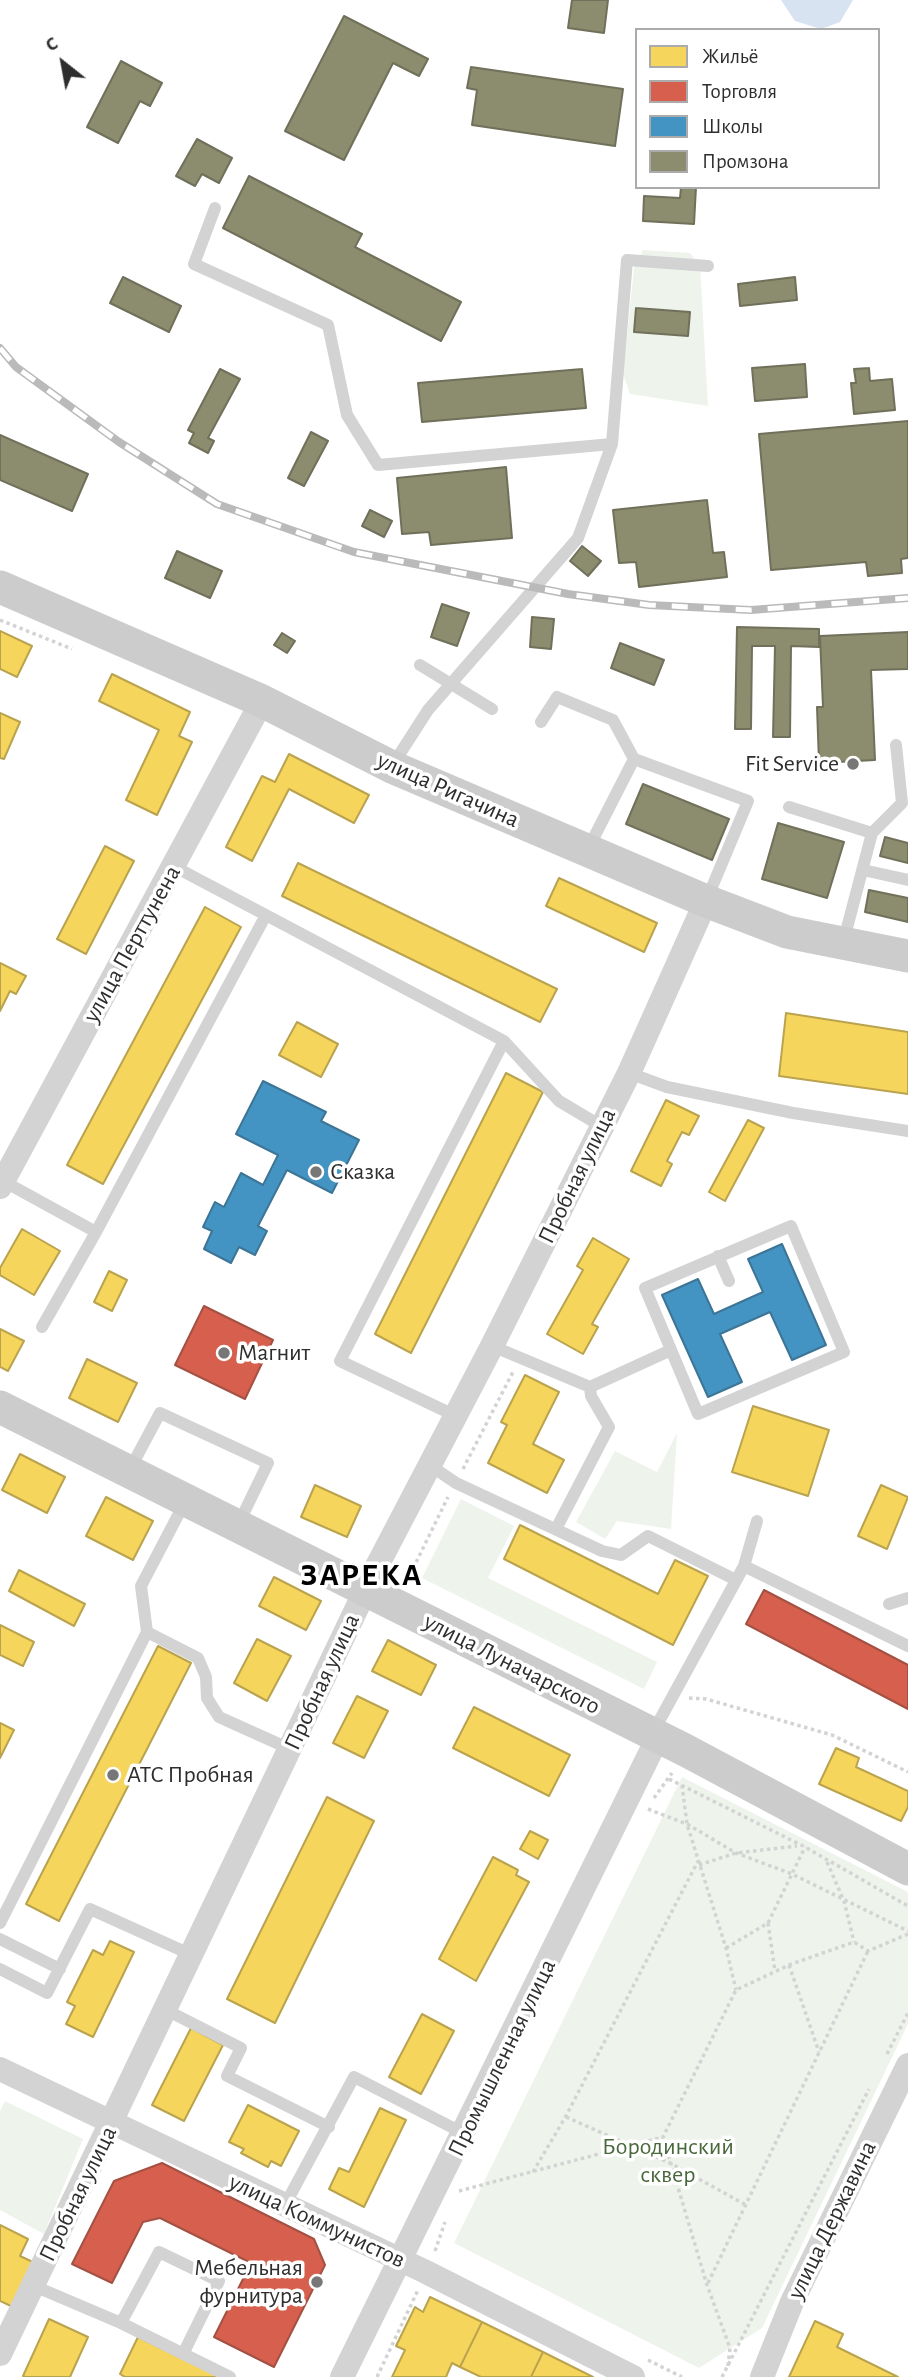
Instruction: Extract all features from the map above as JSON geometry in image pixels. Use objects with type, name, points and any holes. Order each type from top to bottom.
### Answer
[{"type":"street","name":"улица Ригачина","points":[[0,587],[262,701],[392,766],[586,852],[706,901],[787,932],[908,956]]},
{"type":"street","name":"улица Перттунена","points":[[2,1184],[262,701]]},
{"type":"street","name":"Пробная улица","points":[[0,2354],[365,1590],[431,1466],[629,1073],[706,901]]},
{"type":"street","name":"улица Луначарского","points":[[0,1407],[655,1736],[908,1869]]},
{"type":"street","name":"Промышленная улица","points":[[342,2377],[465,2134],[655,1736]]},
{"type":"street","name":"улица Державина","points":[[762,2377],[792,2302],[908,2065]]},
{"type":"street","name":"улица Коммунистов","points":[[0,2069],[400,2260],[633,2377]]},
{"type":"lane","points":[[215,208],[194,264],[328,326],[347,415],[378,465],[612,444]]},
{"type":"lane","points":[[392,766],[428,710],[578,538],[612,444],[627,260],[708,266]]},
{"type":"lane","points":[[420,665],[492,709]]},
{"type":"lane","points":[[541,722],[557,697],[613,720],[634,760],[748,801],[706,901]]},
{"type":"lane","points":[[843,943],[872,834],[902,803],[896,744]]},
{"type":"lane","points":[[586,852],[634,760]]},
{"type":"lane","points":[[789,807],[872,834]]},
{"type":"lane","points":[[175,867],[504,1041],[559,1101],[601,1126]]},
{"type":"lane","points":[[863,870],[908,880]]},
{"type":"lane","points":[[41,1327],[96,1232],[267,915]]},
{"type":"lane","points":[[456,1416],[340,1360],[504,1041]]},
{"type":"lane","points":[[629,1073],[667,1087],[793,1113],[908,1131]]},
{"type":"lane","points":[[2,1184],[96,1232]]},
{"type":"lane","points":[[791,1226],[844,1352],[698,1413],[671,1350],[645,1288],[791,1226]]},
{"type":"lane","points":[[718,1256],[729,1281]]},
{"type":"lane","points":[[492,1346],[590,1387],[671,1350]]},
{"type":"lane","points":[[556,1529],[609,1427],[591,1396],[590,1387]]},
{"type":"lane","points":[[130,1471],[160,1413],[268,1463],[238,1525]]},
{"type":"lane","points":[[431,1466],[456,1483],[602,1550],[621,1555],[648,1536],[736,1580]]},
{"type":"lane","points":[[0,1923],[147,1632],[141,1586],[187,1500]]},
{"type":"lane","points":[[655,1736],[744,1566],[757,1521]]},
{"type":"lane","points":[[744,1566],[908,1646]]},
{"type":"lane","points":[[889,1604],[908,1598]]},
{"type":"lane","points":[[147,1632],[198,1658],[206,1677],[207,1698],[219,1717],[290,1749]]},
{"type":"lane","points":[[0,1969],[47,1993],[90,1909],[192,1955]]},
{"type":"lane","points":[[0,1939],[60,1969]]},
{"type":"lane","points":[[166,2010],[242,2048],[227,2076],[329,2127]]},
{"type":"lane","points":[[285,2205],[354,2077],[465,2134]]},
{"type":"lane","points":[[121,2323],[159,2252],[219,2281],[183,2354]]},
{"type":"lane","points":[[34,2286],[121,2323],[230,2377]]},
{"type":"path","points":[[674,1697],[706,1699],[832,1735],[908,1772]]},
{"type":"path","points":[[669,1779],[799,1846]]},
{"type":"path","points":[[682,1785],[687,1824],[726,1948],[736,1990]]},
{"type":"path","points":[[646,1808],[687,1824],[736,1853],[792,1874],[908,1933]]},
{"type":"path","points":[[726,1948],[768,1923],[805,1847]]},
{"type":"path","points":[[533,2172],[566,2116],[699,1863],[736,1853],[805,1847],[908,1906]]},
{"type":"path","points":[[827,1862],[844,1901],[854,1942],[868,1951]]},
{"type":"path","points":[[768,1923],[775,1971]]},
{"type":"path","points":[[707,2285],[868,1951],[908,1933]]},
{"type":"path","points":[[729,2365],[730,2348],[707,2285],[663,2137],[736,1990],[789,1965],[854,1942]]},
{"type":"path","points":[[789,1965],[820,2053]]},
{"type":"path","points":[[883,2062],[908,2013]]},
{"type":"path","points":[[722,2377],[871,2086]]},
{"type":"path","points":[[566,2116],[628,2143],[746,2205]]},
{"type":"path","points":[[456,2192],[628,2143],[663,2137]]},
{"type":"green space","points":[[643,250],[690,253],[700,265],[708,406],[630,394],[623,374],[634,268]]},
{"type":"green space","points":[[677,1433],[671,1529],[617,1521],[605,1539],[576,1522],[615,1451],[657,1472]]},
{"type":"green space","points":[[461,1499],[514,1526],[488,1578],[657,1662],[644,1689],[422,1578]]},
{"type":"green space","name":"Бородинский сквер","points":[[682,1777],[908,1892],[908,2024],[762,2328],[699,2368],[454,2243]]},
{"type":"green space","points":[[5,2101],[83,2139],[44,2234],[0,2210],[0,2111]]},
{"type":"water","points":[[781,0],[853,0],[840,22],[824,28],[795,21]]},
{"type":"building: Жильё","points":[[0,631],[32,646],[17,677],[0,669]]},
{"type":"building: Жильё","points":[[112,674],[190,712],[179,736],[192,742],[157,815],[126,800],[159,730],[99,701]]},
{"type":"building: Жильё","points":[[0,713],[20,722],[4,759],[0,758]]},
{"type":"building: Жильё","points":[[289,754],[369,795],[354,823],[289,789],[252,861],[226,847],[262,776],[275,782]]},
{"type":"building: Жильё","points":[[105,846],[134,861],[86,954],[57,939]]},
{"type":"building: Жильё","points":[[298,863],[557,989],[540,1022],[282,896]]},
{"type":"building: Жильё","points":[[559,878],[657,923],[644,952],[546,906]]},
{"type":"building: Жильё","points":[[205,907],[241,927],[103,1184],[67,1165]]},
{"type":"building: Жильё","points":[[0,963],[26,976],[16,994],[10,991],[0,1011]]},
{"type":"building: Жильё","points":[[786,1013],[908,1032],[908,1094],[779,1076]]},
{"type":"building: Жильё","points":[[297,1022],[338,1044],[321,1077],[279,1055]]},
{"type":"building: Жильё","points":[[506,1073],[543,1092],[411,1353],[375,1334]]},
{"type":"building: Жильё","points":[[666,1100],[699,1116],[689,1135],[682,1132],[667,1161],[672,1164],[661,1186],[631,1171]]},
{"type":"building: Жильё","points":[[748,1120],[764,1128],[725,1201],[709,1192]]},
{"type":"building: Жильё","points":[[22,1229],[60,1251],[34,1295],[0,1275],[0,1268]]},
{"type":"building: Жильё","points":[[593,1238],[629,1259],[592,1324],[598,1327],[583,1354],[547,1334],[583,1270],[577,1266]]},
{"type":"building: Жильё","points":[[109,1271],[127,1280],[112,1311],[94,1302]]},
{"type":"building: Жильё","points":[[0,1329],[24,1341],[8,1371],[0,1367]]},
{"type":"building: Жильё","points":[[87,1359],[137,1383],[118,1422],[69,1398]]},
{"type":"building: Жильё","points":[[525,1375],[559,1392],[533,1444],[564,1460],[547,1493],[488,1463],[507,1425],[501,1422]]},
{"type":"building: Жильё","points":[[753,1406],[829,1430],[808,1496],[732,1472]]},
{"type":"building: Жильё","points":[[20,1454],[65,1477],[47,1513],[2,1490]]},
{"type":"building: Жильё","points":[[315,1485],[361,1506],[347,1537],[301,1517]]},
{"type":"building: Жильё","points":[[881,1485],[908,1497],[887,1549],[858,1536]]},
{"type":"building: Жильё","points":[[106,1497],[153,1521],[133,1560],[86,1536]]},
{"type":"building: Жильё","points":[[520,1525],[658,1594],[675,1560],[708,1576],[673,1645],[504,1559]]},
{"type":"building: Жильё","points":[[19,1570],[85,1604],[74,1626],[9,1591]]},
{"type":"building: Жильё","points":[[274,1577],[321,1601],[306,1630],[259,1606]]},
{"type":"building: Жильё","points":[[0,1625],[34,1642],[23,1666],[0,1655]]},
{"type":"building: Жильё","points":[[257,1639],[291,1656],[267,1701],[234,1683]]},
{"type":"building: Жильё","points":[[388,1640],[436,1665],[421,1695],[372,1671]]},
{"type":"building: Жильё","name":"АТС Пробная","points":[[158,1646],[191,1663],[59,1921],[26,1904]]},
{"type":"building: Жильё","points":[[357,1696],[388,1711],[364,1758],[333,1743]]},
{"type":"building: Жильё","points":[[474,1707],[570,1755],[549,1796],[453,1748]]},
{"type":"building: Жильё","points":[[0,1723],[14,1730],[0,1758]]},
{"type":"building: Жильё","points":[[836,1748],[859,1758],[856,1767],[908,1791],[908,1807],[901,1821],[819,1784]]},
{"type":"building: Жильё","points":[[327,1797],[374,1821],[275,2023],[227,1999]]},
{"type":"building: Жильё","points":[[530,1831],[548,1840],[538,1859],[520,1849]]},
{"type":"building: Жильё","points":[[493,1857],[518,1870],[516,1875],[529,1882],[476,1981],[439,1959]]},
{"type":"building: Жильё","points":[[110,1941],[134,1952],[93,2037],[66,2024],[75,2006],[67,2002],[93,1950],[103,1955]]},
{"type":"building: Жильё","points":[[422,2014],[454,2031],[421,2094],[389,2077]]},
{"type":"building: Жильё","points":[[191,2028],[223,2045],[184,2121],[152,2105]]},
{"type":"building: Жильё","points":[[248,2105],[299,2131],[281,2166],[271,2161],[268,2167],[241,2153],[244,2149],[229,2142]]},
{"type":"building: Жильё","points":[[380,2108],[406,2120],[364,2207],[329,2189],[339,2168],[349,2172]]},
{"type":"building: Жильё","points":[[0,2225],[28,2239],[20,2256],[35,2263],[13,2307],[0,2301]]},
{"type":"building: Жильё","points":[[430,2297],[482,2322],[460,2367],[452,2363],[446,2377],[392,2377],[405,2350],[396,2346],[415,2307],[423,2312]]},
{"type":"building: Жильё","points":[[49,2319],[88,2337],[70,2377],[25,2377],[23,2376]]},
{"type":"building: Жильё","points":[[815,2321],[843,2334],[837,2347],[898,2377],[789,2377]]},
{"type":"building: Жильё","points":[[482,2322],[543,2352],[531,2377],[481,2377],[460,2367]]},
{"type":"building: Жильё","points":[[138,2337],[220,2377],[125,2377],[120,2374]]},
{"type":"building: Жильё","points":[[543,2352],[593,2377],[531,2377]]},
{"type":"building: Торговля","name":"Магнит","points":[[204,1306],[273,1340],[245,1399],[175,1365]]},
{"type":"building: Торговля","points":[[764,1590],[908,1665],[908,1709],[746,1624]]},
{"type":"building: Торговля","points":[[162,2163],[314,2239],[325,2265],[274,2367],[214,2337],[251,2263],[160,2218],[143,2222],[112,2283],[72,2264],[114,2181]]},
{"type":"building: Школы","name":"Сказка","points":[[263,1081],[326,1112],[321,1121],[359,1140],[332,1193],[287,1170],[258,1226],[267,1231],[255,1255],[239,1247],[231,1263],[204,1249],[212,1231],[203,1227],[215,1202],[224,1207],[241,1173],[263,1185],[278,1155],[236,1134]]},
{"type":"building: Школы","points":[[782,1244],[826,1345],[792,1360],[770,1312],[720,1334],[742,1382],[708,1397],[662,1295],[698,1279],[714,1314],[763,1292],[748,1259]]},
{"type":"building: Промзона","points":[[572,0],[608,0],[604,33],[568,28]]},
{"type":"building: Промзона","points":[[344,16],[428,59],[419,76],[393,63],[344,160],[285,131]]},
{"type":"building: Промзона","points":[[121,61],[162,83],[150,106],[140,101],[118,143],[87,127]]},
{"type":"building: Промзона","points":[[471,67],[623,89],[615,146],[472,125],[477,90],[467,88]]},
{"type":"building: Промзона","points":[[197,139],[232,158],[219,183],[202,174],[195,186],[176,176]]},
{"type":"building: Промзона","points":[[249,176],[362,234],[355,247],[461,302],[441,341],[223,228]]},
{"type":"building: Промзона","points":[[681,189],[696,189],[694,224],[643,221],[644,196],[680,198]]},
{"type":"building: Промзона","points":[[123,277],[181,306],[169,332],[110,303]]},
{"type":"building: Промзона","points":[[795,277],[797,300],[740,306],[738,284]]},
{"type":"building: Промзона","points":[[636,308],[690,312],[688,336],[634,332]]},
{"type":"building: Промзона","points":[[805,364],[807,397],[755,401],[752,368]]},
{"type":"building: Промзона","points":[[869,368],[870,381],[892,379],[895,410],[854,414],[851,383],[856,383],[854,369]]},
{"type":"building: Промзона","points":[[220,369],[240,379],[208,438],[214,441],[208,453],[189,443],[194,433],[188,430]]},
{"type":"building: Промзона","points":[[582,369],[586,408],[422,422],[418,383]]},
{"type":"building: Промзона","points":[[908,421],[908,558],[901,559],[902,573],[868,576],[866,562],[771,570],[759,434]]},
{"type":"building: Промзона","points":[[311,432],[328,441],[304,486],[288,478]]},
{"type":"building: Промзона","points":[[0,435],[88,474],[72,511],[0,480]]},
{"type":"building: Промзона","points":[[506,467],[512,538],[431,545],[429,532],[402,534],[397,478]]},
{"type":"building: Промзона","points":[[707,500],[713,553],[724,552],[727,577],[639,587],[636,562],[619,563],[613,510]]},
{"type":"building: Промзона","points":[[370,510],[392,521],[384,537],[362,526]]},
{"type":"building: Промзона","points":[[582,546],[601,561],[588,576],[570,561]]},
{"type":"building: Промзона","points":[[177,551],[222,571],[210,598],[165,578]]},
{"type":"building: Промзона","points":[[442,604],[469,613],[457,646],[431,637]]},
{"type":"building: Промзона","points":[[532,617],[554,619],[551,649],[530,647]]},
{"type":"building: Промзона","points":[[737,627],[819,629],[819,647],[791,646],[790,737],[773,737],[775,646],[752,646],[751,729],[735,729]]},
{"type":"building: Промзона","points":[[908,632],[908,669],[871,670],[875,760],[819,763],[817,707],[823,707],[820,636]]},
{"type":"building: Промзона","points":[[282,633],[295,641],[287,653],[274,645]]},
{"type":"building: Промзона","points":[[620,643],[664,660],[654,685],[611,668]]},
{"type":"building: Промзона","points":[[643,784],[729,819],[712,860],[626,824]]},
{"type":"building: Промзона","points":[[778,823],[844,842],[827,898],[762,879]]},
{"type":"building: Промзона","points":[[885,837],[908,843],[908,863],[880,856]]},
{"type":"building: Промзона","points":[[869,890],[908,898],[908,922],[865,912]]},
{"type":"railway","points":[[0,348],[16,367],[119,442],[217,504],[354,552],[568,594],[649,605],[751,610],[908,598]]},
{"type":"place","name":"Fit Service","points":[[853,764]]},
{"type":"place","name":"Сказка","points":[[316,1172]]},
{"type":"place","name":"Магнит","points":[[224,1353]]},
{"type":"place","name":"АТС Пробная","points":[[113,1775]]},
{"type":"place","name":"Мебельная фурнитура","points":[[317,2282]]},
{"type":"district","name":"ЗАРЕКА","points":[[362,1575]]}]
